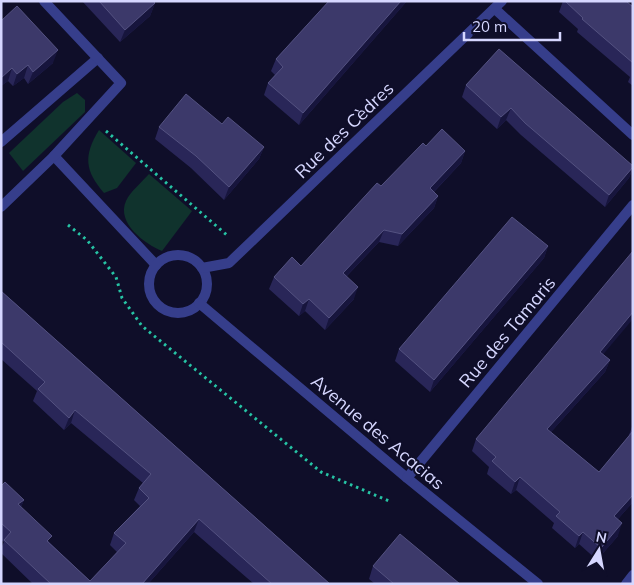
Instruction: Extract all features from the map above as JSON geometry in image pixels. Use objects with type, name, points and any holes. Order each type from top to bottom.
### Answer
[{"type":"street","points":[[1,207],[54,156],[121,83],[44,1]]},
{"type":"street","points":[[498,5],[633,135]]},
{"type":"street","name":"Rue des Cèdres","points":[[202,268],[229,263],[242,248],[498,5]]},
{"type":"street","points":[[1,142],[98,58]]},
{"type":"street","points":[[54,156],[156,265]]},
{"type":"street","name":"Rue des Tamaris","points":[[407,478],[633,206]]},
{"type":"street","points":[[170,256],[179,256],[189,257],[202,268],[206,285],[204,295],[191,310],[181,313],[165,310],[157,304],[149,287],[151,274],[156,265],[170,256]]},
{"type":"street","name":"Avenue des Acacias","points":[[199,303],[407,478],[538,584]]},
{"type":"street","points":[[626,584],[633,575]]},
{"type":"path","points":[[90,117],[242,248]]},
{"type":"path","points":[[68,225],[87,240],[116,277],[122,298],[142,326],[321,472],[389,501]]},
{"type":"green space","points":[[77,93],[85,100],[85,112],[23,171],[9,153],[63,102]]},
{"type":"green space","points":[[99,130],[136,163],[117,188],[104,193],[93,178],[88,163],[90,148]]},
{"type":"green space","points":[[149,174],[192,211],[162,251],[134,232],[125,217],[126,201]]},
{"type":"building","points":[[99,1],[153,1],[155,3],[125,30]]},
{"type":"building","points":[[329,1],[401,1],[303,113],[268,83],[283,67],[276,59]]},
{"type":"building","points":[[565,1],[626,1],[633,7],[633,63],[582,19]]},
{"type":"building","points":[[17,6],[58,50],[33,72],[28,65],[17,74],[12,68],[1,78],[1,21]]},
{"type":"building","points":[[499,49],[633,166],[609,195],[525,123],[511,108],[501,117],[466,85]]},
{"type":"building","points":[[186,94],[222,124],[228,117],[264,147],[229,187],[196,156],[159,127]]},
{"type":"building","points":[[442,129],[465,151],[430,188],[438,196],[402,234],[384,230],[343,273],[358,287],[329,318],[309,299],[303,304],[274,277],[292,257],[301,266],[377,183],[381,186],[423,143],[426,146]]},
{"type":"building","points":[[512,217],[548,246],[434,380],[399,349]]},
{"type":"building","points":[[633,251],[633,312],[600,352],[610,360],[547,429],[599,472],[633,431],[633,495],[614,516],[622,523],[601,548],[583,532],[579,536],[556,516],[560,512],[520,477],[515,482],[492,461],[496,457],[476,439]]},
{"type":"building","points":[[1,291],[330,584],[272,584],[199,519],[142,584],[51,584],[4,540],[11,532],[1,523],[1,486],[5,482],[24,500],[18,504],[52,536],[47,541],[90,581],[126,543],[114,533],[149,498],[139,488],[151,474],[75,410],[69,418],[38,389],[45,382],[1,342]]},
{"type":"building","points":[[400,534],[460,584],[394,584],[373,566]]}]
